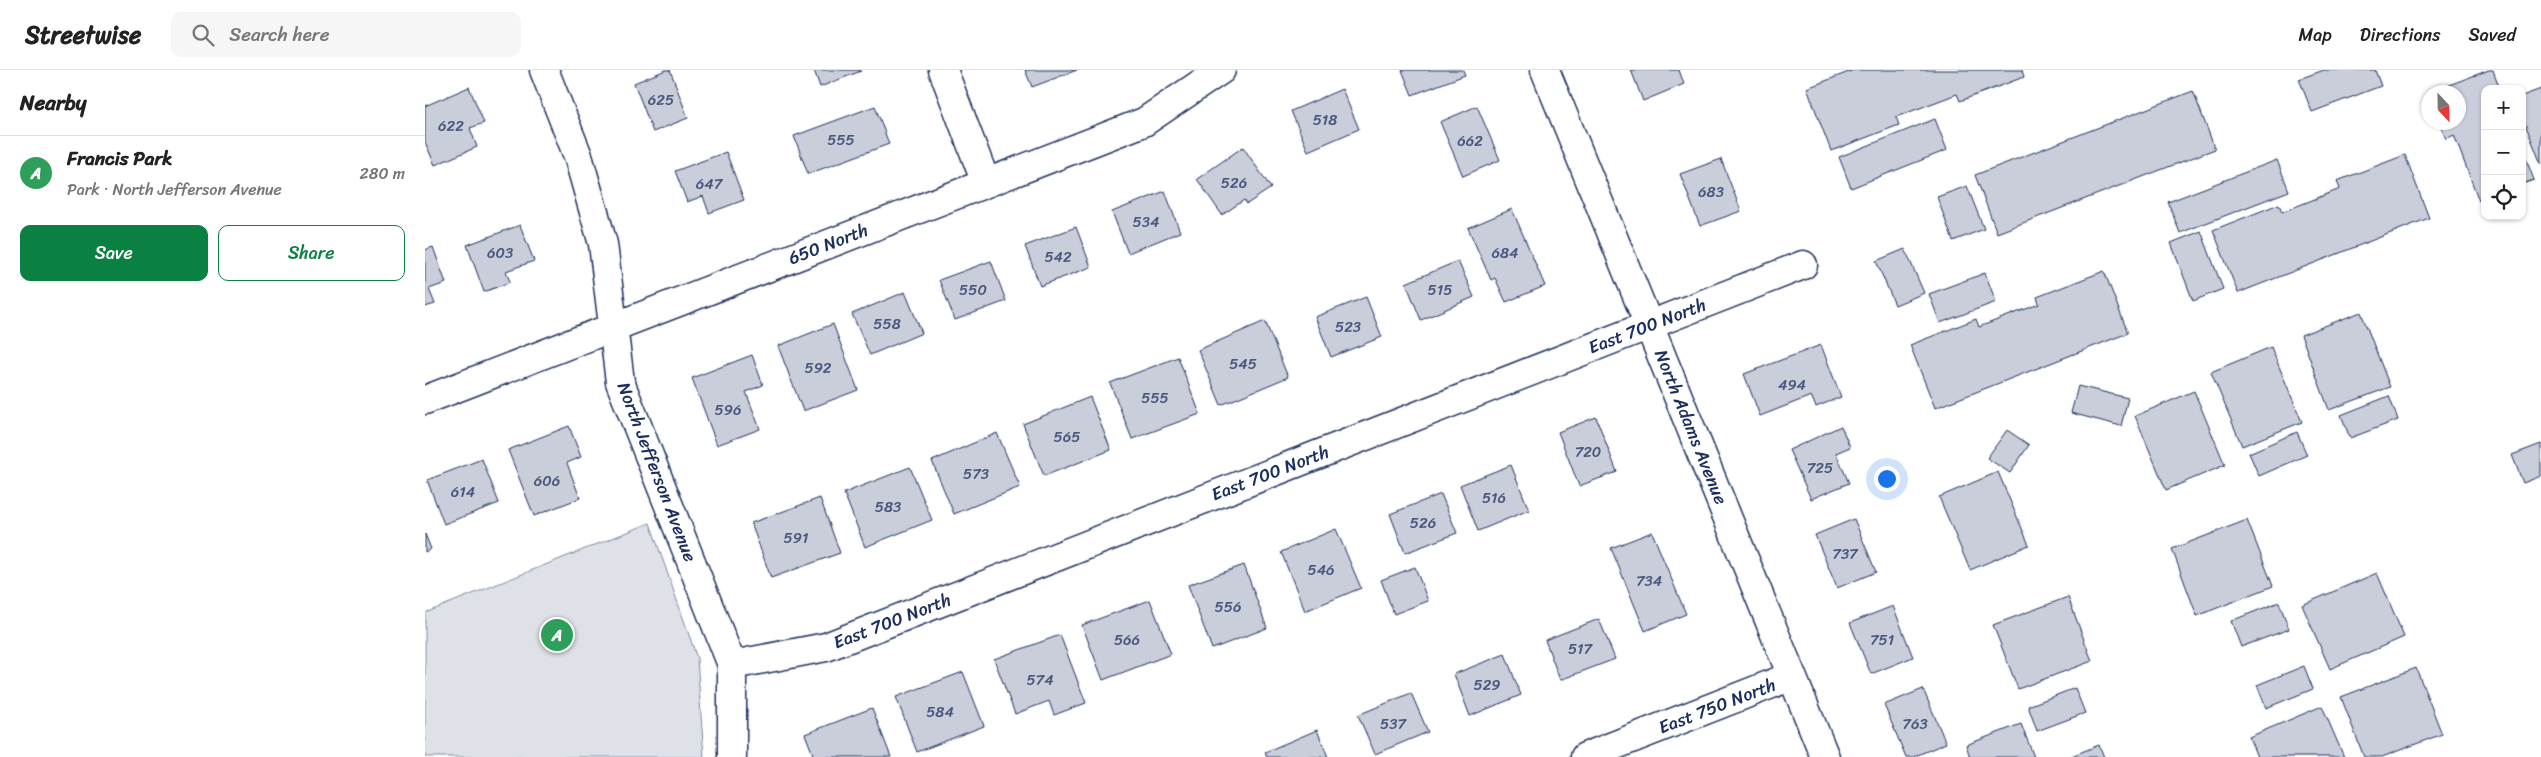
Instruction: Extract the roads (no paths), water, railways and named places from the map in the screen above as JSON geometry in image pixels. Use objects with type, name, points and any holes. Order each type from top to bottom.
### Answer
[{"type":"street","name":"North Jefferson Avenue","points":[[544,70],[578,156],[603,244],[620,382],[732,665],[732,757]]},
{"type":"street","points":[[943,70],[986,183]]},
{"type":"street","name":"650 North","points":[[425,400],[1144,122],[1221,70]]},
{"type":"street","name":"North Adams Avenue","points":[[1545,70],[1825,757]]},
{"type":"street","name":"East 700 North","points":[[732,665],[826,647],[1803,265]]},
{"type":"street","name":"East 750 North","points":[[1585,757],[1792,676]]},
{"type":"place","name":"Francis Park","points":[[557,635]]}]
